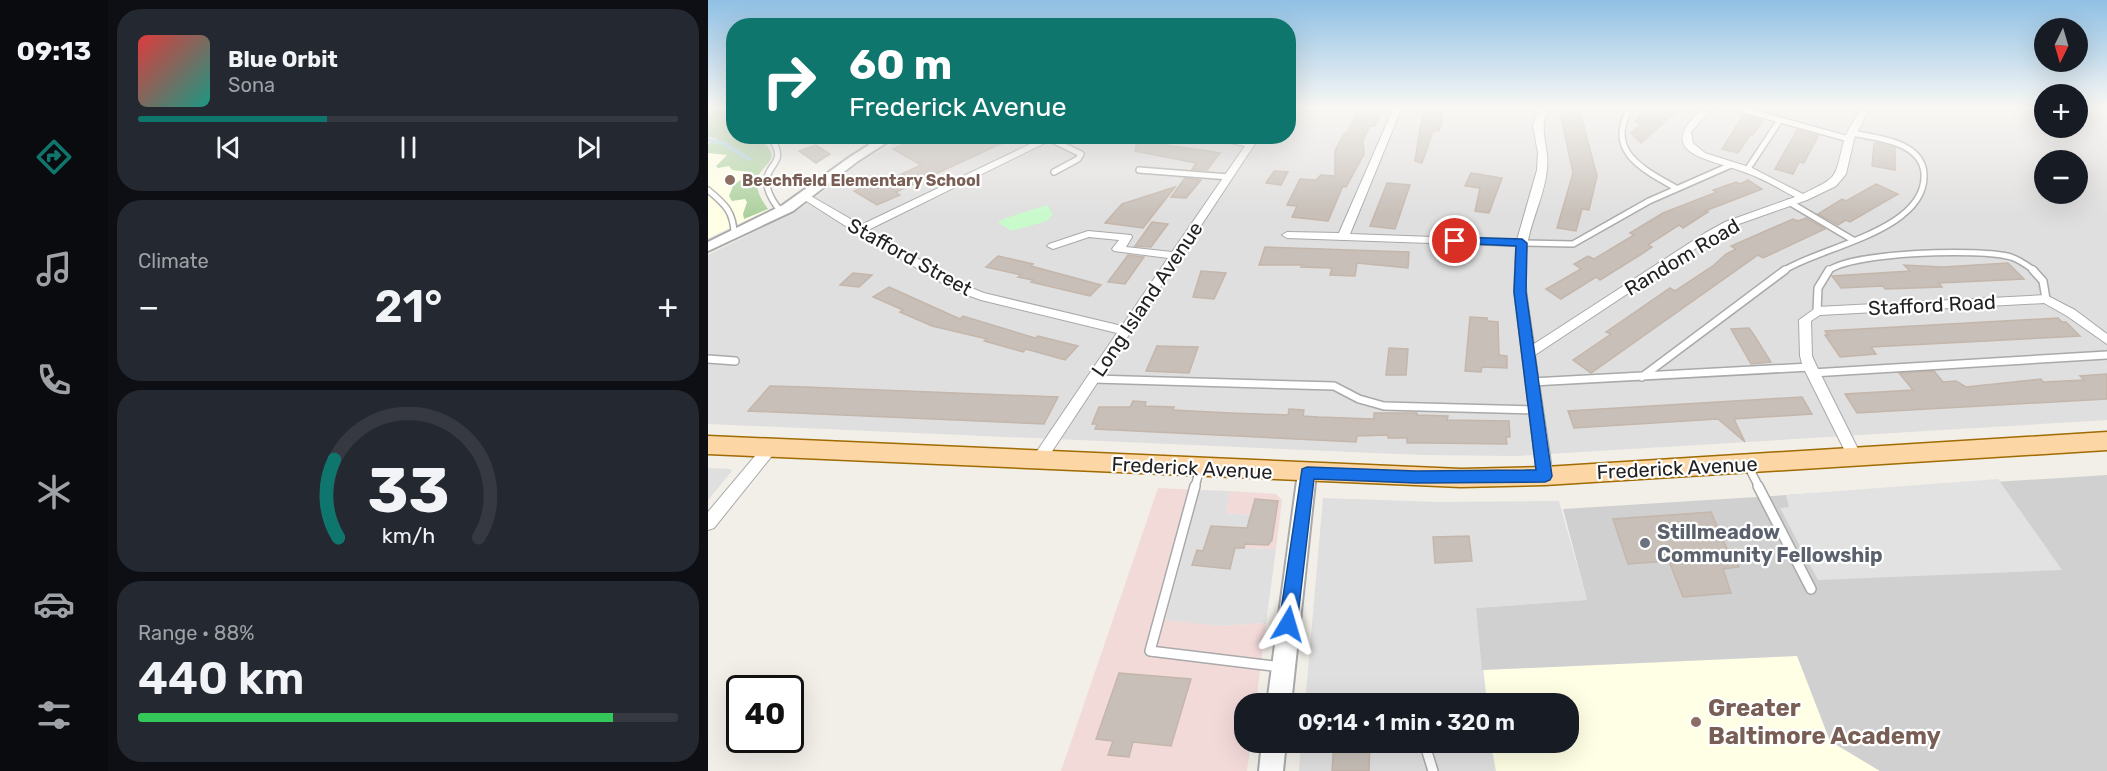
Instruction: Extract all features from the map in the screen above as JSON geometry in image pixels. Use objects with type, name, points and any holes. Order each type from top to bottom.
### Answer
[{"type":"main road","name":"Frederick Avenue","points":[[708,445],[1416,477],[1545,476],[2107,441]]},
{"type":"street","points":[[1343,237],[1383,143]]},
{"type":"street","points":[[1539,143],[1543,163],[1522,243],[1520,292],[1545,476]]},
{"type":"street","points":[[1689,143],[1701,155],[1747,170],[1803,198]]},
{"type":"street","name":"Random Road","points":[[1528,354],[1730,224],[1803,198],[1832,184],[1841,174],[1849,143]]},
{"type":"street","points":[[859,230],[1040,144]]},
{"type":"street","name":"Long Island Avenue","points":[[1038,461],[1251,144]]},
{"type":"street","points":[[708,247],[781,212],[875,145]]},
{"type":"street","name":"Stafford Street","points":[[805,197],[942,279],[970,292],[1126,331]]},
{"type":"street","points":[[1053,246],[1088,234],[1127,237],[1118,249],[1176,256]]},
{"type":"street","points":[[1287,235],[1522,243]]},
{"type":"street","points":[[2046,299],[2071,313],[2107,340]]},
{"type":"street","name":"Stafford Road","points":[[1817,311],[2046,299]]},
{"type":"street","points":[[1817,311],[1805,320],[1806,356],[1855,458]]},
{"type":"street","points":[[708,523],[770,448]]},
{"type":"street","points":[[1280,693],[1307,473]]},
{"type":"street","points":[[1271,771],[1273,753]]},
{"type":"lane","points":[[1624,143],[1628,152],[1653,175],[1676,188]]},
{"type":"lane","points":[[1747,170],[1765,143]]},
{"type":"lane","points":[[1642,377],[1789,268],[1885,227],[1911,207],[1918,196],[1924,173],[1922,162],[1918,156],[1905,147],[1893,143]]},
{"type":"lane","points":[[775,144],[778,156],[766,176],[766,188],[770,199],[781,212]]},
{"type":"lane","points":[[1054,172],[1078,159],[1082,154],[1064,144]]},
{"type":"lane","points":[[1522,243],[1573,244],[1676,188],[1731,165]]},
{"type":"lane","points":[[1139,171],[1229,177]]},
{"type":"lane","points":[[708,190],[732,210],[735,219],[734,235]]},
{"type":"lane","points":[[1789,202],[1853,240]]},
{"type":"lane","points":[[1817,311],[1816,289],[1830,269],[1840,264],[1868,258],[1986,252],[2013,257],[2033,270],[2045,286],[2046,299]]},
{"type":"lane","points":[[1532,382],[2107,355]]},
{"type":"lane","points":[[708,359],[735,360]]},
{"type":"lane","points":[[1094,379],[1327,385],[1341,388],[1372,404],[1384,406],[1536,410]]},
{"type":"lane","points":[[1747,464],[1811,589]]},
{"type":"lane","points":[[1200,468],[1150,651],[1283,668]]},
{"type":"lane","points":[[1427,753],[1433,771]]},
{"type":"shaded area","name":"Beechfield Elementary School","points":[[708,143],[758,168],[746,193],[768,210],[708,238]]},
{"type":"shaded area","points":[[2107,143],[2107,420],[1516,456],[1422,455],[708,424],[708,255],[800,209],[861,162],[893,144]]},
{"type":"shaded area","points":[[708,468],[732,471],[708,500]]},
{"type":"shaded area","points":[[2107,475],[2107,771],[1880,771],[1830,741],[1797,656],[1482,670],[1476,608],[1587,600],[1563,509]]},
{"type":"shaded area","points":[[1998,479],[2062,570],[1818,580],[1780,508],[1789,507],[1786,495]]},
{"type":"shaded area","points":[[1158,488],[1200,490],[1165,620],[1219,626],[1266,623],[1257,693],[1234,693],[1234,753],[1250,753],[1247,771],[1061,771]]},
{"type":"shaded area","points":[[1200,490],[1230,491],[1226,513],[1252,515],[1246,548],[1276,549],[1266,623],[1219,626],[1165,621]]},
{"type":"shaded area","points":[[1230,491],[1276,494],[1282,500],[1276,549],[1246,548],[1252,515],[1226,513]]},
{"type":"shaded area","points":[[1323,498],[1439,502],[1559,501],[1587,600],[1476,608],[1486,693],[1306,693]]},
{"type":"shaded area","name":"Greater Baltimore Academy","points":[[1798,656],[1830,741],[1880,771],[1496,771],[1493,753],[1579,753],[1579,693],[1486,693],[1484,670]]},
{"type":"shaded area","points":[[1300,753],[1493,753],[1496,771],[1299,771]]},
{"type":"green space","points":[[708,144],[765,144],[771,152],[771,158],[758,178],[757,186],[768,209],[744,219],[743,214],[747,202],[745,199],[732,201],[729,196],[733,186],[750,172],[732,170],[729,166],[718,168],[716,166],[727,155],[708,153]]},
{"type":"green space","points":[[1047,205],[1053,214],[1047,221],[1012,231],[998,223],[1003,219]]},
{"type":"building","points":[[1339,143],[1363,143],[1364,154],[1346,187],[1343,186],[1328,221],[1292,217],[1297,206],[1287,205],[1300,179],[1316,180],[1321,175],[1335,176],[1335,151]]},
{"type":"building","points":[[1418,143],[1429,143],[1422,163],[1415,161]]},
{"type":"building","points":[[1567,143],[1588,143],[1597,176],[1589,210],[1582,209],[1576,231],[1557,228],[1573,173]]},
{"type":"building","points":[[1726,143],[1745,143],[1738,153],[1722,149]]},
{"type":"building","points":[[1790,143],[1814,143],[1804,163],[1799,162],[1793,174],[1775,169]]},
{"type":"building","points":[[905,144],[1001,144],[896,192],[900,195],[877,205],[854,191],[876,181],[881,184],[921,165],[893,149]]},
{"type":"building","points":[[1136,144],[1158,144],[1220,153],[1207,170],[1192,169],[1196,163],[1135,151]]},
{"type":"building","points":[[1874,144],[1895,148],[1895,170],[1872,166]]},
{"type":"building","points":[[816,145],[830,154],[816,163],[799,151]]},
{"type":"building","points":[[1274,171],[1288,172],[1281,185],[1266,183]]},
{"type":"building","points":[[1471,173],[1502,178],[1489,213],[1475,211],[1480,188],[1465,186]]},
{"type":"building","points":[[1185,178],[1201,180],[1186,198],[1171,197]]},
{"type":"building","points":[[1748,180],[1762,189],[1705,211],[1708,212],[1683,228],[1679,225],[1648,245],[1652,247],[1600,280],[1596,277],[1561,299],[1546,289],[1581,269],[1574,264],[1588,256],[1594,259],[1634,235],[1630,233],[1663,213],[1717,192],[1713,190]]},
{"type":"building","points":[[1387,183],[1410,185],[1395,229],[1370,226]]},
{"type":"building","points":[[1876,184],[1898,194],[1850,222],[1846,220],[1838,225],[1818,214],[1842,199],[1846,201]]},
{"type":"building","points":[[1175,187],[1143,228],[1105,223],[1122,204]]},
{"type":"building","points":[[1806,218],[1825,229],[1763,258],[1758,255],[1591,373],[1573,360],[1611,334],[1606,332],[1670,288],[1675,291],[1736,249],[1731,246],[1793,219],[1798,221]]},
{"type":"building","points":[[1152,222],[1168,224],[1151,247],[1135,246]]},
{"type":"building","points":[[1265,247],[1409,252],[1408,268],[1357,263],[1355,276],[1330,275],[1332,268],[1259,265]]},
{"type":"building","points":[[1128,255],[1144,257],[1125,284],[1108,282]]},
{"type":"building","points":[[998,256],[1101,285],[1090,296],[1031,282],[1033,280],[1018,277],[1021,275],[986,267]]},
{"type":"building","points":[[2008,263],[2024,279],[1939,283],[1942,287],[1885,289],[1883,286],[1841,288],[1832,276],[1910,271],[1904,265],[1943,267]]},
{"type":"building","points":[[1201,271],[1226,273],[1214,299],[1193,297]]},
{"type":"building","points":[[853,273],[872,275],[859,287],[840,285]]},
{"type":"building","points":[[889,287],[960,319],[963,316],[1035,338],[1038,336],[1078,346],[1065,360],[1026,349],[1023,352],[984,341],[987,339],[932,326],[873,297]]},
{"type":"building","points":[[1470,317],[1487,318],[1488,321],[1498,322],[1499,355],[1507,356],[1507,368],[1482,367],[1481,372],[1465,371]]},
{"type":"building","points":[[2058,318],[2066,322],[2080,336],[1871,347],[1876,354],[1840,357],[1825,335],[1828,335],[1825,331]]},
{"type":"building","points":[[1749,328],[1771,362],[1751,364],[1731,329]]},
{"type":"building","points":[[1157,346],[1198,347],[1189,373],[1146,371]]},
{"type":"building","points":[[1389,348],[1408,349],[1406,375],[1386,375]]},
{"type":"building","points":[[1934,371],[1943,382],[1956,381],[1966,387],[2041,379],[2043,382],[2084,380],[2080,376],[2107,374],[2107,399],[1857,413],[1845,394],[1913,390],[1899,373]]},
{"type":"building","points":[[770,386],[1058,397],[1044,424],[748,411]]},
{"type":"building","points":[[1802,397],[1812,414],[1734,419],[1745,442],[1718,419],[1574,428],[1568,411]]},
{"type":"building","points":[[1133,401],[1146,402],[1145,406],[1174,407],[1173,410],[1288,415],[1289,409],[1304,410],[1303,416],[1374,419],[1374,413],[1417,413],[1417,415],[1448,416],[1447,420],[1509,421],[1510,437],[1506,437],[1507,444],[1407,443],[1407,438],[1388,438],[1388,435],[1357,436],[1356,442],[1095,429],[1097,424],[1092,424],[1099,407],[1130,407]]},
{"type":"building","points":[[1255,499],[1278,501],[1272,540],[1268,545],[1245,544],[1244,548],[1235,548],[1230,569],[1192,565],[1197,550],[1203,551],[1211,526],[1247,528]]},
{"type":"building","points":[[1711,512],[1727,549],[1731,549],[1739,567],[1723,569],[1731,593],[1683,597],[1669,561],[1628,564],[1613,519]]},
{"type":"building","points":[[1469,536],[1472,561],[1435,563],[1433,537]]},
{"type":"building","points":[[1119,673],[1191,679],[1171,746],[1133,742],[1129,757],[1108,755],[1113,741],[1096,739]]},
{"type":"building","points":[[1333,753],[1370,753],[1369,771],[1332,771]]},
{"type":"waterway","points":[[723,143],[749,159]]},
{"type":"place","name":"Beechfield Elementary School","points":[[730,180]]},
{"type":"place","name":"Stillmeadow Community Fellowship","points":[[1645,543]]},
{"type":"place","name":"Greater Baltimore Academy","points":[[1696,722]]},
{"type":"route","points":[[1288,624],[1307,473],[1461,478],[1545,476],[1520,292],[1522,243],[1455,241]]}]
